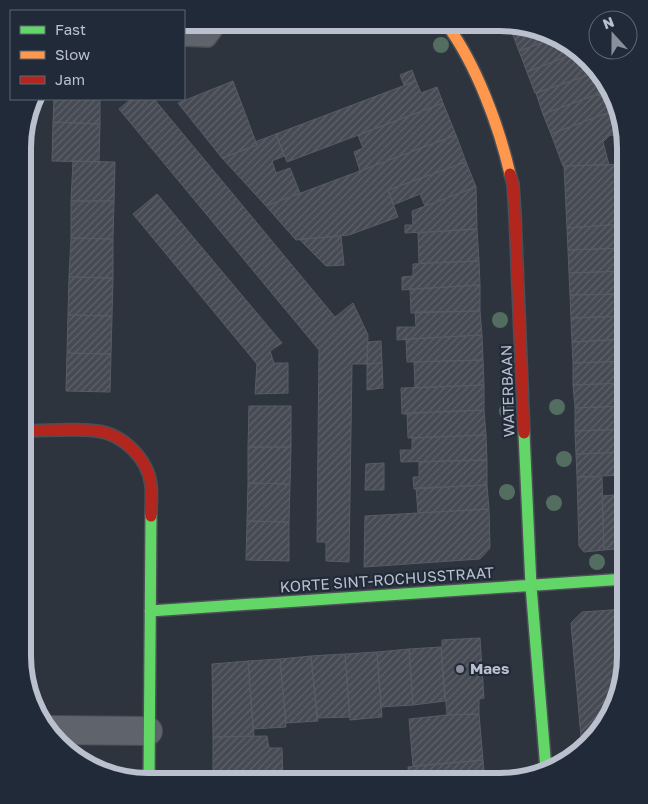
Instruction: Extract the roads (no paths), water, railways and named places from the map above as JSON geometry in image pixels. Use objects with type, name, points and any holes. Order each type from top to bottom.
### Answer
[{"type":"street","name":"WATERBAAN","points":[[451,31],[459,41],[474,70],[504,148],[513,184],[516,215],[532,586],[545,763]]},
{"type":"street","points":[[31,431],[98,431],[118,438],[133,450],[145,464],[151,484],[148,772]]},
{"type":"street","name":"KORTE SINT-ROCHUSSTRAAT","points":[[150,611],[616,580]]},
{"type":"street","points":[[58,730],[148,731]]},
{"type":"lane","points":[[185,38],[208,39],[214,31]]},
{"type":"place","name":"Maes","points":[[460,669]]}]
